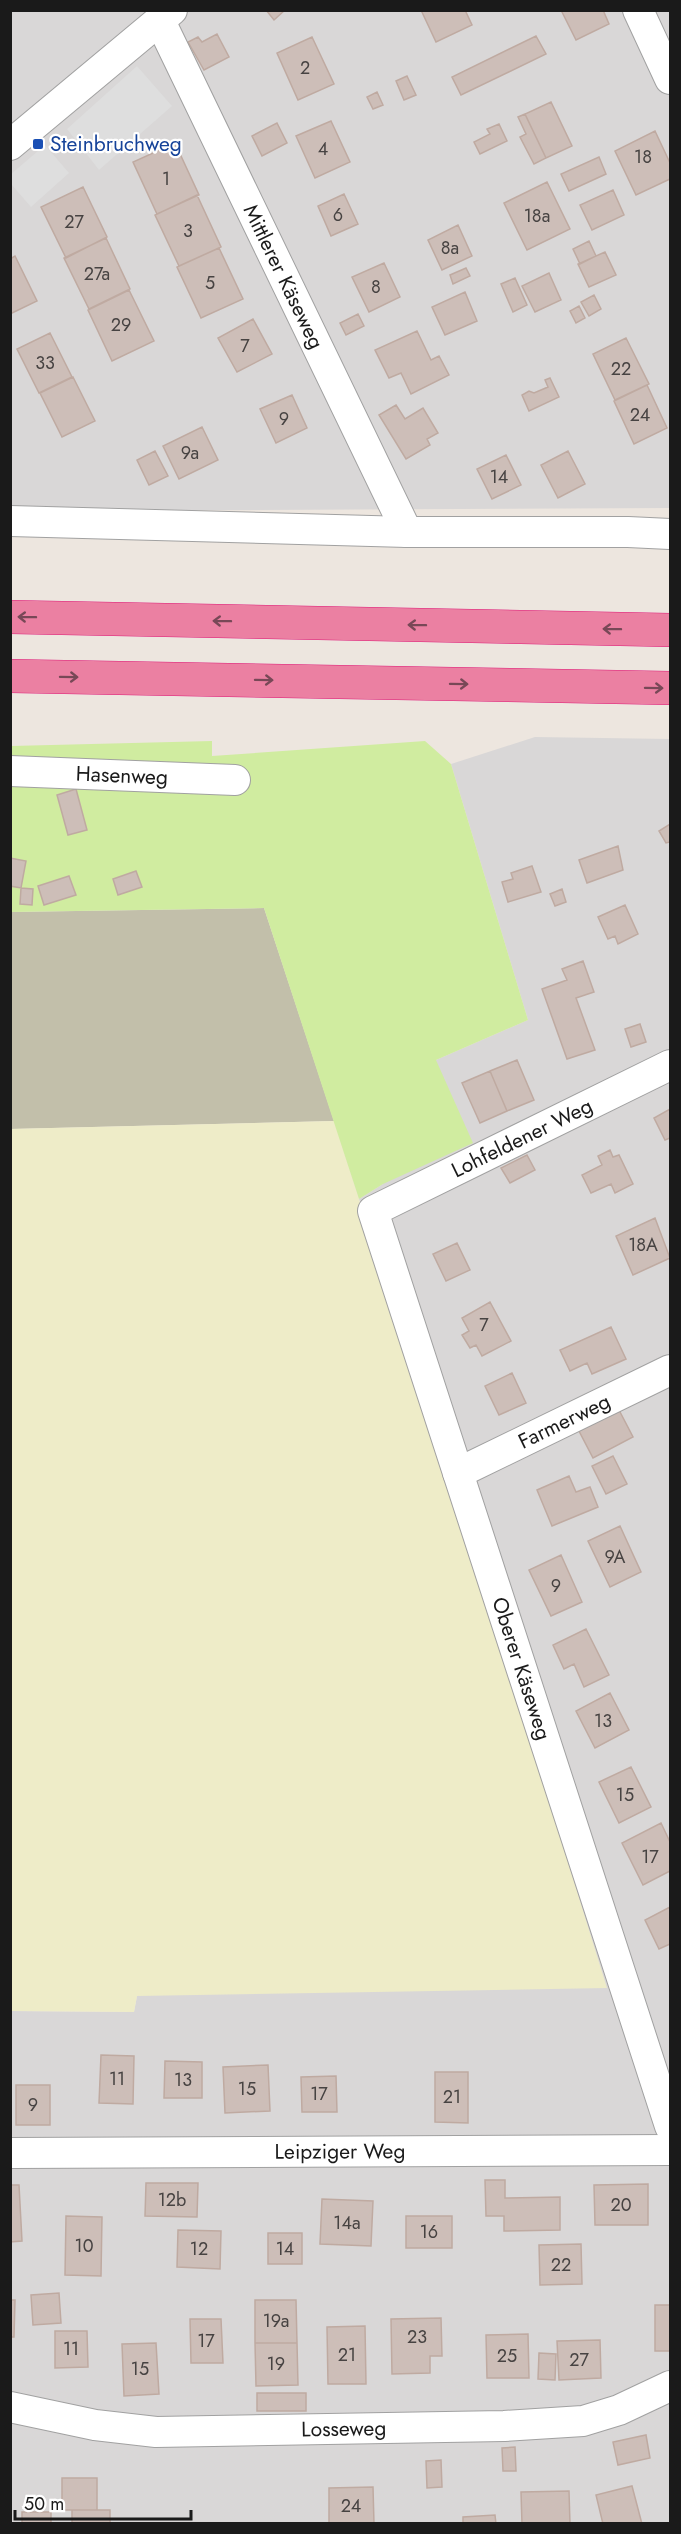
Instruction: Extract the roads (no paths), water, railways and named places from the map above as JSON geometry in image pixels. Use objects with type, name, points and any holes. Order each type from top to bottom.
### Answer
[{"type":"highway","points":[[10,617],[670,630]]},
{"type":"highway","points":[[10,676],[670,688]]},
{"type":"street","points":[[638,10],[670,79]]},
{"type":"street","points":[[10,145],[166,16]]},
{"type":"street","name":"Mittlerer Käseweg","points":[[166,16],[407,532]]},
{"type":"street","points":[[10,521],[407,532],[670,534]]},
{"type":"street","name":"Hasenweg","points":[[10,771],[235,780]]},
{"type":"street","name":"Lohfeldener Weg","points":[[373,1210],[670,1065]]},
{"type":"street","name":"Oberer Käseweg","points":[[373,1210],[670,2126]]},
{"type":"street","name":"Farmerweg","points":[[458,1473],[670,1370]]},
{"type":"street","name":"Leipziger Weg","points":[[10,2152],[670,2150]]},
{"type":"street","name":"Losseweg","points":[[10,2408],[95,2425],[156,2432],[504,2426],[583,2421],[619,2410],[670,2385]]},
{"type":"place","name":"Steinbruchweg","points":[[38,144]]}]
